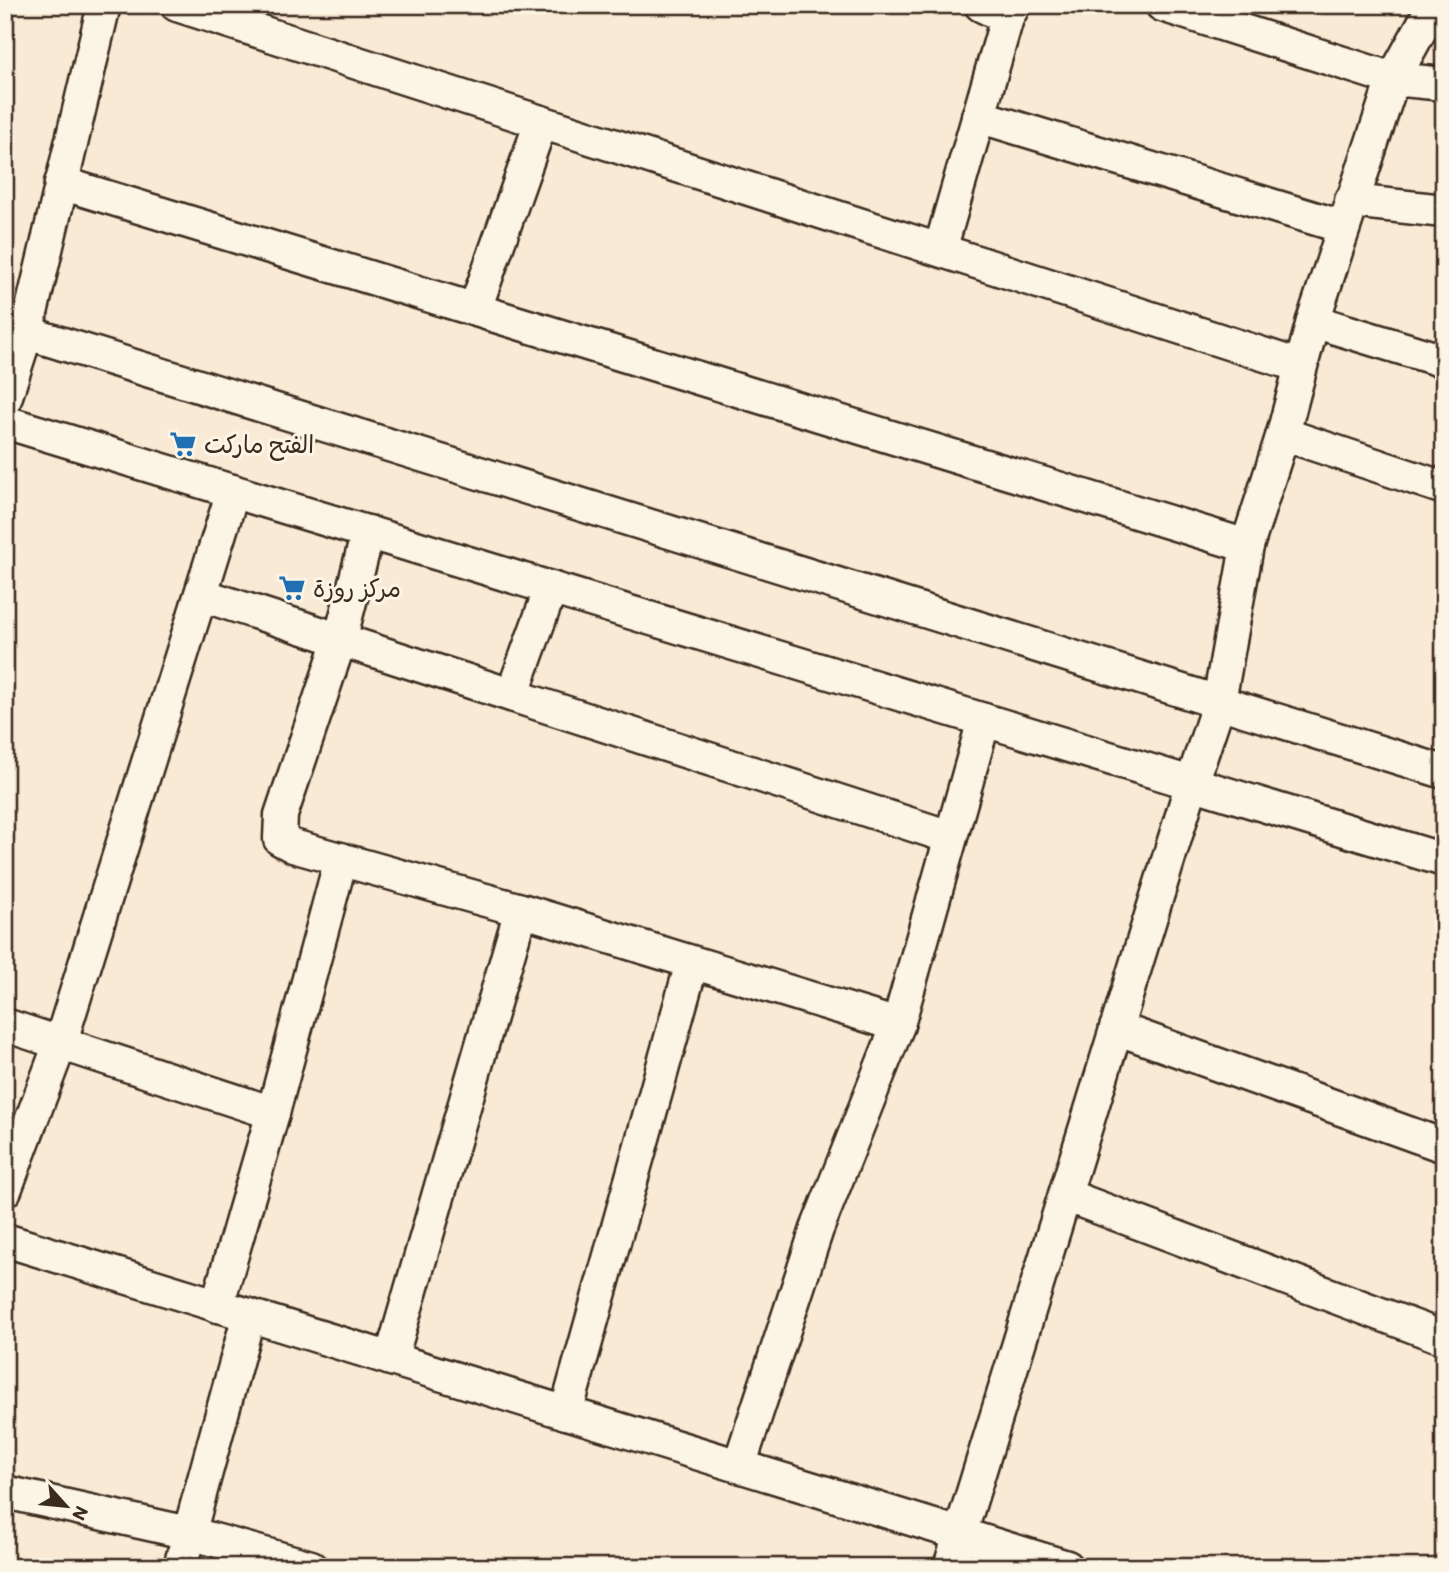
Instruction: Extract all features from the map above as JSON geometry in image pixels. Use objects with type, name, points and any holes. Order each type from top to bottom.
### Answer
[{"type":"street","points":[[5,399],[16,330],[61,183],[104,5]]},
{"type":"street","points":[[177,5],[1300,366]]},
{"type":"street","points":[[1162,5],[1207,13],[1392,79],[1444,84]]},
{"type":"street","points":[[950,1567],[1219,702],[1247,546],[1283,434],[1313,321],[1392,79],[1434,5]]},
{"type":"street","points":[[940,250],[978,116],[1001,9]]},
{"type":"street","points":[[978,116],[1347,214],[1444,211]]},
{"type":"street","points":[[475,309],[541,122]]},
{"type":"street","points":[[61,183],[1247,546]]},
{"type":"street","points":[[1313,321],[1444,361]]},
{"type":"street","points":[[16,330],[1444,772]]},
{"type":"street","points":[[5,422],[1444,860]]},
{"type":"street","points":[[1283,434],[1444,488]]},
{"type":"street","points":[[5,1190],[60,1044],[233,491]]},
{"type":"street","points":[[368,532],[340,640],[281,815],[280,839],[293,846],[521,910],[898,1026]]},
{"type":"street","points":[[512,695],[551,588]]},
{"type":"street","points":[[202,595],[950,837]]},
{"type":"street","points":[[739,1466],[817,1229],[898,1026],[984,720]]},
{"type":"street","points":[[217,1306],[273,1113],[341,859]]},
{"type":"street","points":[[391,1359],[521,910]]},
{"type":"street","points":[[566,1413],[692,962]]},
{"type":"street","points":[[5,1026],[273,1113]]},
{"type":"street","points":[[1116,1028],[1444,1146]]},
{"type":"street","points":[[1065,1195],[1444,1338]]},
{"type":"street","points":[[5,1240],[1067,1567]]},
{"type":"street","points":[[180,1567],[249,1315]]},
{"type":"street","points":[[5,1492],[189,1533],[311,1567]]},
{"type":"place","name":"الفتح ماركت","points":[[183,444]]},
{"type":"place","name":"مركز روزة","points":[[292,588]]}]
